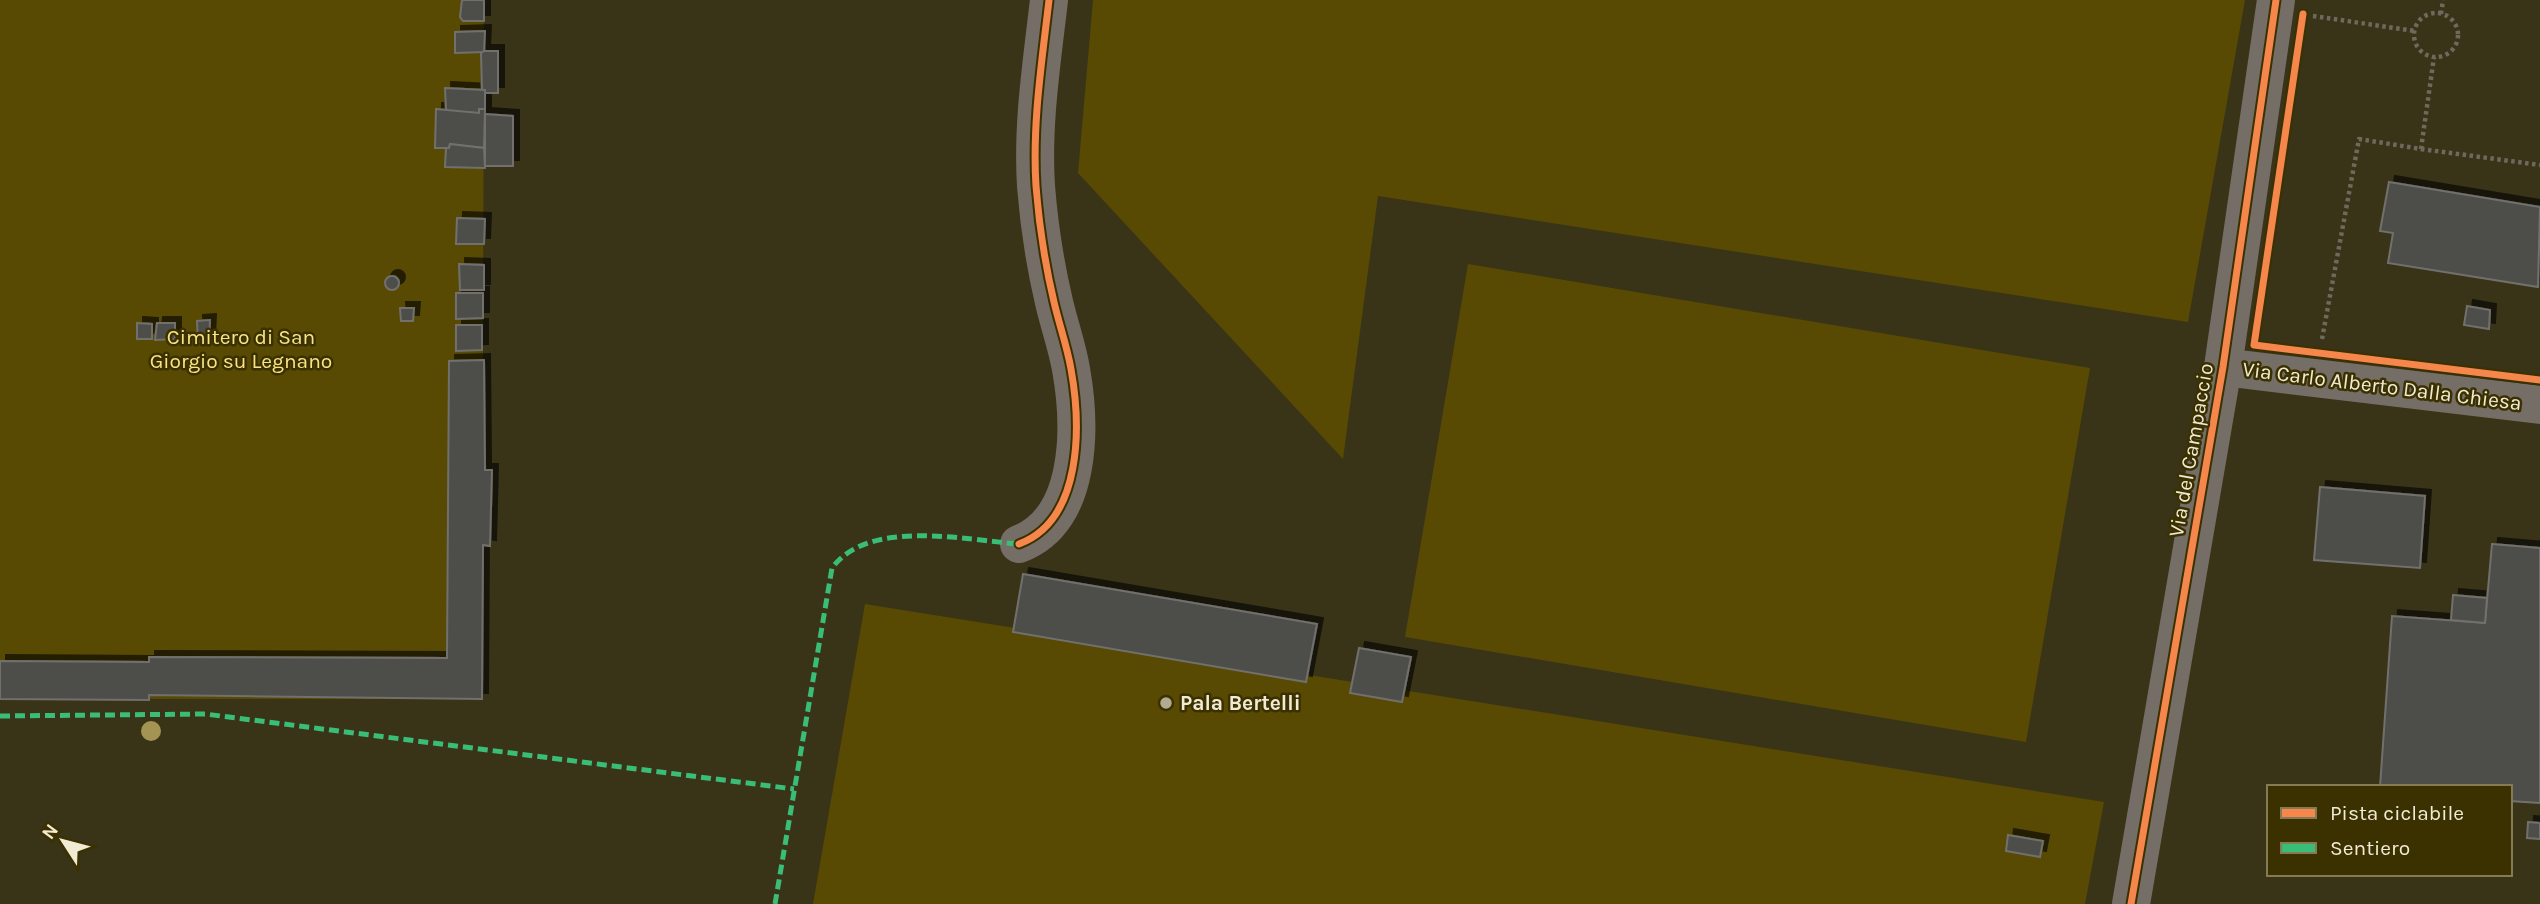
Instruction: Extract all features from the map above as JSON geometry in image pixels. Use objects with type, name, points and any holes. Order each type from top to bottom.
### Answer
[{"type":"street","points":[[1019,544],[1035,538],[1048,525],[1063,499],[1075,456],[1071,369],[1049,276],[1036,185],[1041,78],[1049,0]]},
{"type":"street","name":"Via del Campaccio","points":[[2131,904],[2223,367],[2275,5]]},
{"type":"street","name":"Via Carlo Alberto Dalla Chiesa","points":[[2223,367],[2540,405]]},
{"type":"path","points":[[2441,14],[2444,0]]},
{"type":"path","points":[[2275,5],[2414,31]]},
{"type":"path","points":[[2441,14],[2453,22],[2457,42],[2448,53],[2434,57],[2421,51],[2414,38],[2414,31],[2421,19],[2441,14]]},
{"type":"path","points":[[2421,149],[2434,57]]},
{"type":"path","points":[[2319,353],[2359,139],[2540,165]]},
{"type":"green space","name":"Cimitero di San Giorgio su Legnano","points":[[0,0],[484,0],[482,699],[0,699]]},
{"type":"green space","points":[[1093,0],[2245,0],[2188,322],[1378,196],[1343,459],[1078,173]]},
{"type":"green space","points":[[1468,264],[2090,368],[2026,742],[1405,637]]},
{"type":"green space","name":"Pala Bertelli","points":[[865,604],[2104,802],[2085,904],[813,904]]},
{"type":"building","points":[[462,0],[484,0],[484,21],[463,21],[460,17]]},
{"type":"building","points":[[485,31],[484,52],[455,53],[455,32]]},
{"type":"building","points":[[498,51],[498,93],[485,93],[482,90],[481,53]]},
{"type":"building","points":[[445,88],[485,90],[485,109],[479,109],[479,113],[450,112],[446,109]]},
{"type":"building","points":[[436,109],[479,113],[479,109],[485,109],[484,148],[450,144],[449,148],[435,148]]},
{"type":"building","points":[[485,114],[513,116],[513,166],[485,166]]},
{"type":"building","points":[[450,144],[484,148],[485,168],[445,167],[446,148],[449,148]]},
{"type":"building","points":[[2389,182],[2540,207],[2538,287],[2388,263],[2393,233],[2380,231]]},
{"type":"building","points":[[457,218],[485,219],[484,244],[456,244]]},
{"type":"building","points":[[459,264],[484,265],[484,290],[460,290]]},
{"type":"building","points":[[389,276],[395,276],[399,283],[395,290],[389,290],[385,286],[385,280]]},
{"type":"building","points":[[456,293],[483,293],[483,318],[456,319]]},
{"type":"building","points":[[2467,306],[2490,310],[2489,329],[2464,325]]},
{"type":"building","points":[[400,308],[414,308],[413,321],[401,321]]},
{"type":"building","points":[[210,320],[209,341],[198,342],[197,321]]},
{"type":"building","points":[[137,323],[152,324],[152,339],[137,339]]},
{"type":"building","points":[[157,323],[175,323],[175,339],[155,340]]},
{"type":"building","points":[[456,325],[482,325],[482,350],[456,351]]},
{"type":"building","points":[[484,360],[485,470],[492,470],[490,546],[483,545],[482,699],[149,695],[149,700],[0,699],[0,661],[149,662],[149,657],[447,658],[449,361]]},
{"type":"building","points":[[2320,487],[2425,496],[2420,568],[2314,560]]},
{"type":"building","points":[[2492,544],[2540,548],[2540,803],[2512,801],[2512,785],[2380,785],[2392,616],[2485,623]]},
{"type":"building","points":[[1023,574],[1317,624],[1306,682],[1013,632]]},
{"type":"building","points":[[2453,595],[2487,598],[2485,623],[2451,620]]},
{"type":"building","points":[[1359,648],[1411,657],[1402,702],[1350,693]]},
{"type":"building","points":[[2528,822],[2540,823],[2540,839],[2527,838]]},
{"type":"building","points":[[2008,835],[2043,841],[2040,857],[2006,851]]},
{"type":"marked path","points":[[775,904],[832,568],[848,552],[893,537],[946,537],[1019,544]]},
{"type":"marked path","points":[[0,716],[205,714],[794,789]]},
{"type":"cycle path","points":[[1019,544],[1040,532],[1056,514],[1066,493],[1076,443],[1071,369],[1048,273],[1036,186],[1037,116],[1049,0]]},
{"type":"cycle path","points":[[2131,904],[2223,367],[2276,0]]},
{"type":"cycle path","points":[[2303,14],[2254,345],[2540,380]]},
{"type":"place","name":"Pala Bertelli","points":[[1166,703]]}]
